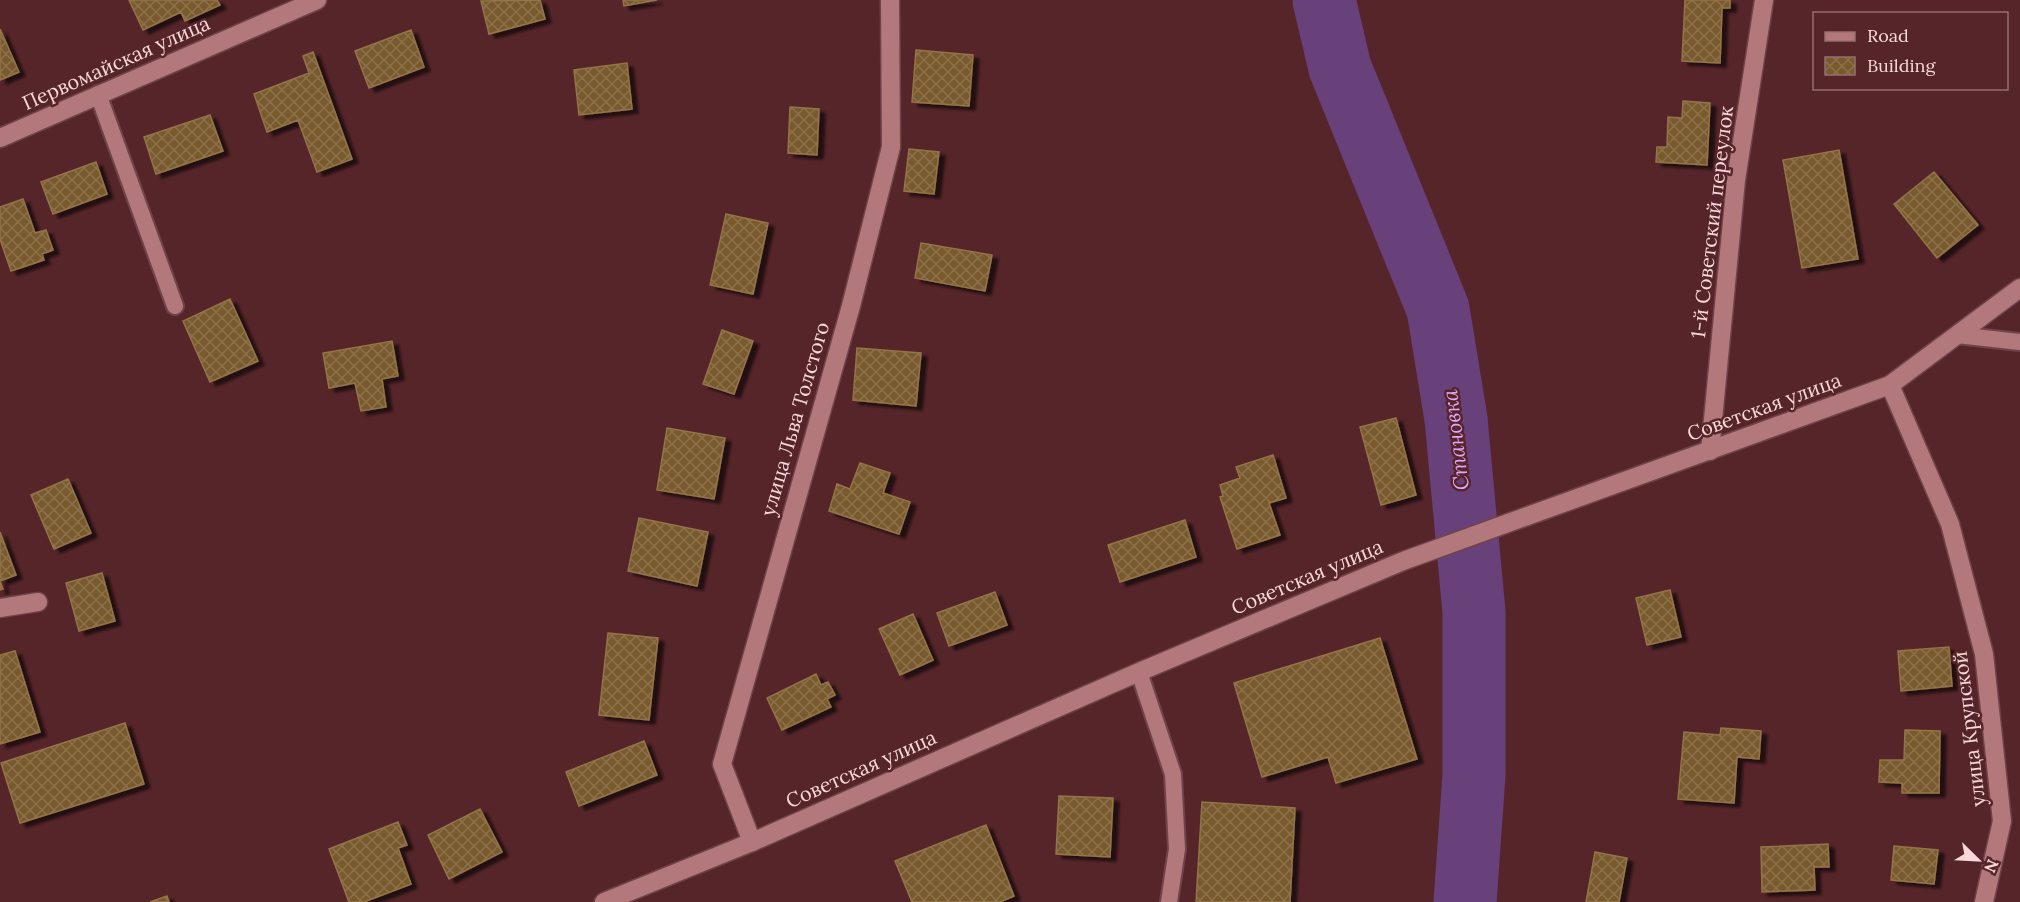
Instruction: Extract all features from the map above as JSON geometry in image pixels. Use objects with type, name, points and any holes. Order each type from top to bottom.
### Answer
[{"type":"street","name":"Первомайская улица","points":[[0,138],[317,0]]},
{"type":"street","name":"улица Льва Толстого","points":[[752,842],[722,764],[850,306],[891,147],[890,0]]},
{"type":"street","name":"1-й Советский переулок","points":[[1710,451],[1736,180],[1764,0]]},
{"type":"street","name":"Советская улица","points":[[604,902],[752,842],[1139,672],[1403,561],[1890,385],[2020,288]]},
{"type":"street","name":"улица Крупской","points":[[1890,385],[1950,524],[1984,654],[2002,820],[1984,902]]},
{"type":"street","points":[[0,608],[38,602]]},
{"type":"lane","points":[[98,94],[176,306]]},
{"type":"lane","points":[[1957,335],[2020,342]]},
{"type":"lane","points":[[1139,672],[1173,774],[1177,849],[1169,902]]},
{"type":"building","points":[[129,0],[217,0],[220,5],[185,21],[181,12],[143,30]]},
{"type":"building","points":[[540,0],[545,19],[489,34],[481,1]]},
{"type":"building","points":[[623,0],[657,0],[624,6]]},
{"type":"building","points":[[1685,0],[1730,0],[1730,8],[1722,8],[1720,63],[1682,61]]},
{"type":"building","points":[[0,29],[19,72],[0,80]]},
{"type":"building","points":[[411,30],[424,67],[369,88],[355,51]]},
{"type":"building","points":[[916,50],[973,55],[969,106],[912,102]]},
{"type":"building","points":[[313,52],[352,159],[317,172],[298,120],[267,132],[254,94],[309,73],[303,56]]},
{"type":"building","points":[[627,63],[632,109],[579,115],[574,70]]},
{"type":"building","points":[[1683,101],[1710,103],[1707,165],[1656,162],[1657,147],[1667,147],[1668,117],[1682,118]]},
{"type":"building","points":[[790,107],[819,109],[817,155],[788,153]]},
{"type":"building","points":[[210,115],[223,151],[156,174],[144,137]]},
{"type":"building","points":[[909,149],[939,152],[934,194],[904,191]]},
{"type":"building","points":[[1839,150],[1858,259],[1802,268],[1783,160]]},
{"type":"building","points":[[96,162],[107,194],[53,214],[41,182]]},
{"type":"building","points":[[1934,172],[1978,225],[1937,258],[1894,204]]},
{"type":"building","points":[[23,199],[35,233],[46,230],[53,250],[42,254],[44,260],[11,271],[0,239],[0,207]]},
{"type":"building","points":[[726,214],[768,223],[753,294],[710,285]]},
{"type":"building","points":[[921,243],[992,255],[985,291],[915,278]]},
{"type":"building","points":[[230,299],[258,361],[210,382],[183,321]]},
{"type":"building","points":[[722,330],[753,341],[734,394],[703,384]]},
{"type":"building","points":[[392,341],[398,376],[382,379],[386,407],[361,411],[355,383],[329,388],[323,353]]},
{"type":"building","points":[[857,348],[921,353],[916,406],[853,400]]},
{"type":"building","points":[[1396,418],[1416,495],[1381,505],[1360,427]]},
{"type":"building","points":[[667,428],[725,438],[714,499],[657,490]]},
{"type":"building","points":[[1273,455],[1286,498],[1269,503],[1280,535],[1237,549],[1220,497],[1223,496],[1220,485],[1240,478],[1236,467]]},
{"type":"building","points":[[860,463],[890,473],[883,493],[910,502],[899,534],[829,511],[837,484],[850,489]]},
{"type":"building","points":[[68,479],[91,533],[54,549],[31,495]]},
{"type":"building","points":[[639,518],[708,532],[697,586],[628,571]]},
{"type":"building","points":[[1185,520],[1196,557],[1120,582],[1108,545]]},
{"type":"building","points":[[0,532],[16,575],[0,581]]},
{"type":"building","points":[[102,573],[115,621],[79,631],[66,583]]},
{"type":"building","points":[[1670,590],[1681,637],[1647,645],[1636,598]]},
{"type":"building","points":[[995,592],[1007,625],[949,646],[937,613]]},
{"type":"building","points":[[913,614],[933,660],[900,675],[879,629]]},
{"type":"building","points":[[608,633],[658,638],[649,720],[599,715]]},
{"type":"building","points":[[1380,638],[1417,759],[1336,783],[1328,757],[1262,777],[1234,683]]},
{"type":"building","points":[[1949,647],[1952,686],[1901,691],[1898,651]]},
{"type":"building","points":[[15,651],[40,732],[0,744],[0,655]]},
{"type":"building","points":[[816,674],[821,685],[828,682],[835,695],[827,699],[831,707],[782,730],[767,698]]},
{"type":"building","points":[[125,723],[144,784],[20,823],[1,763]]},
{"type":"building","points":[[1721,728],[1761,731],[1759,759],[1737,757],[1734,803],[1678,799],[1684,732],[1720,735]]},
{"type":"building","points":[[1905,730],[1940,731],[1939,793],[1902,793],[1902,783],[1879,782],[1880,760],[1904,760]]},
{"type":"building","points":[[644,741],[657,775],[579,806],[566,772]]},
{"type":"building","points":[[1059,796],[1113,798],[1110,857],[1056,854]]},
{"type":"building","points":[[1202,802],[1295,808],[1290,902],[1196,902]]},
{"type":"building","points":[[480,809],[502,852],[449,879],[428,835]]},
{"type":"building","points":[[398,822],[407,845],[398,848],[411,884],[364,902],[349,902],[329,849]]},
{"type":"building","points":[[986,825],[1014,896],[1000,902],[912,902],[895,861]]},
{"type":"building","points":[[1828,844],[1829,867],[1814,867],[1815,890],[1762,892],[1761,847]]},
{"type":"building","points":[[1894,846],[1938,850],[1934,884],[1891,880]]},
{"type":"building","points":[[1595,852],[1627,858],[1619,902],[1586,902]]},
{"type":"building","points":[[167,896],[169,902],[150,902]]},
{"type":"waterway","name":"Становка","points":[[1324,0],[1340,68],[1438,309],[1456,419],[1474,612],[1474,775],[1465,902]]}]
